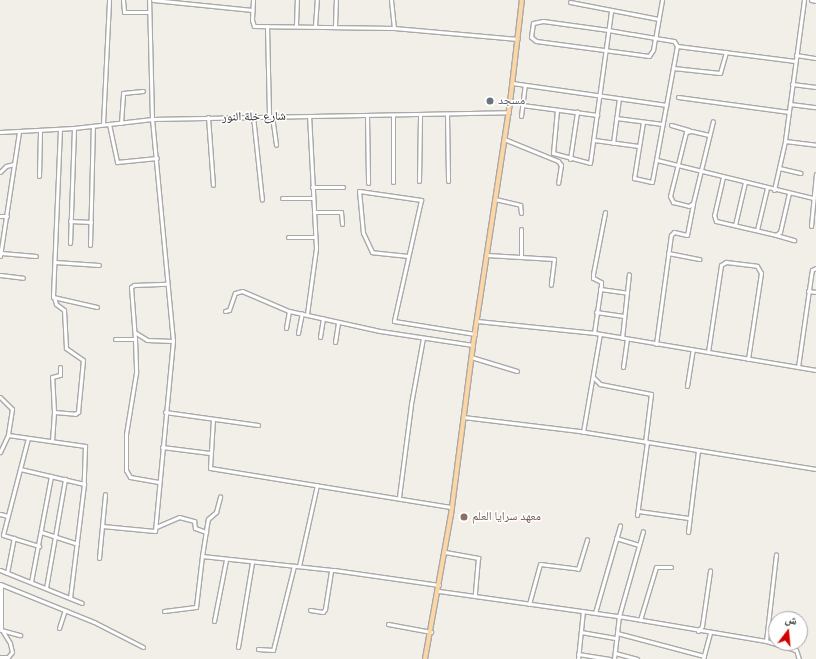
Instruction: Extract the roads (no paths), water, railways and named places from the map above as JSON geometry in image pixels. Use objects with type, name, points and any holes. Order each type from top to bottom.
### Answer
[{"type":"main road","points":[[425,659],[439,592],[452,507],[471,358],[508,112],[522,0]]},
{"type":"street","points":[[103,124],[109,0]]},
{"type":"street","points":[[123,0],[124,12],[149,12]]},
{"type":"street","points":[[102,526],[153,533],[156,527],[165,412],[173,340],[167,284],[158,158],[152,119],[149,0]]},
{"type":"street","points":[[153,0],[252,10]]},
{"type":"street","points":[[253,0],[253,25],[394,28],[518,39]]},
{"type":"street","points":[[296,25],[297,0]]},
{"type":"street","points":[[315,26],[317,0]]},
{"type":"street","points":[[336,0],[336,26]]},
{"type":"street","points":[[391,0],[394,28]]},
{"type":"street","points":[[643,122],[634,178],[652,182],[677,46],[674,40],[655,38],[608,30],[539,22],[533,23],[530,35],[536,41],[649,56],[652,53],[655,38],[658,19],[662,0]]},
{"type":"street","points":[[774,190],[785,141],[804,0]]},
{"type":"street","points":[[811,0],[816,1]]},
{"type":"street","points":[[570,2],[658,19]]},
{"type":"street","points":[[558,110],[552,151],[556,155],[590,163],[611,11]]},
{"type":"street","points":[[267,26],[270,116],[276,145]]},
{"type":"street","points":[[677,46],[795,61]]},
{"type":"street","points":[[673,68],[720,74],[726,52]]},
{"type":"street","points":[[796,55],[816,58]]},
{"type":"street","points":[[512,83],[666,105]]},
{"type":"street","points":[[792,84],[816,87]]},
{"type":"street","points":[[521,116],[526,85]]},
{"type":"street","points":[[121,123],[123,92],[143,91]]},
{"type":"street","points":[[678,96],[788,112]]},
{"type":"street","points":[[614,143],[619,98]]},
{"type":"street","points":[[790,104],[816,107]]},
{"type":"street","points":[[522,105],[597,115]]},
{"type":"street","name":"شارع خلة النور","points":[[0,132],[40,131],[152,119],[253,116],[368,116],[508,112]]},
{"type":"street","points":[[570,159],[577,112]]},
{"type":"street","points":[[419,181],[420,114]]},
{"type":"street","points":[[447,114],[448,181]]},
{"type":"street","points":[[393,115],[393,182]]},
{"type":"street","points":[[253,116],[262,200]]},
{"type":"street","points":[[307,314],[315,263],[309,116]]},
{"type":"street","points":[[368,116],[368,183]]},
{"type":"street","points":[[208,117],[213,185]]},
{"type":"street","points":[[616,118],[663,124]]},
{"type":"street","points":[[656,344],[672,233],[687,235],[693,201],[713,121]]},
{"type":"street","points":[[109,124],[117,162],[158,158]]},
{"type":"street","points":[[670,125],[709,135]]},
{"type":"street","points":[[90,245],[93,126]]},
{"type":"street","points":[[70,243],[74,128]]},
{"type":"street","points":[[54,412],[77,413],[83,360],[66,348],[64,310],[56,304],[54,297],[60,129]]},
{"type":"street","points":[[691,130],[686,133],[670,200],[689,206],[693,201]]},
{"type":"street","points":[[39,176],[40,131]]},
{"type":"street","points":[[19,132],[0,254],[36,256]]},
{"type":"street","points":[[504,139],[558,161],[561,165],[558,183]]},
{"type":"street","points":[[594,140],[639,146]]},
{"type":"street","points":[[785,141],[816,146]]},
{"type":"street","points":[[657,160],[789,194],[813,198]]},
{"type":"street","points":[[0,172],[6,166],[14,164]]},
{"type":"street","points":[[779,168],[800,174]]},
{"type":"street","points":[[811,226],[816,174]]},
{"type":"street","points":[[723,177],[714,219],[794,240]]},
{"type":"street","points":[[735,225],[745,182]]},
{"type":"street","points":[[312,187],[343,187]]},
{"type":"street","points":[[757,230],[768,188]]},
{"type":"street","points":[[408,256],[372,252],[363,233],[359,191],[421,200],[408,256],[407,272],[394,321],[475,334]]},
{"type":"street","points":[[774,235],[779,234],[789,194]]},
{"type":"street","points":[[282,198],[313,198]]},
{"type":"street","points":[[495,199],[520,205],[521,213]]},
{"type":"street","points":[[314,212],[341,212],[342,224]]},
{"type":"street","points":[[594,333],[601,282],[593,278],[593,274],[605,212]]},
{"type":"street","points":[[0,216],[6,216]]},
{"type":"street","points":[[70,221],[91,222]]},
{"type":"street","points":[[521,229],[521,256]]},
{"type":"street","points":[[288,237],[315,237]]},
{"type":"street","points":[[668,253],[699,259]]},
{"type":"street","points":[[486,255],[554,259],[551,285]]},
{"type":"street","points":[[55,262],[99,265]]},
{"type":"street","points":[[708,352],[721,265],[726,262],[757,266],[761,273],[748,359]]},
{"type":"street","points":[[798,367],[808,291],[812,270],[816,268]]},
{"type":"street","points":[[622,338],[629,274]]},
{"type":"street","points":[[0,275],[23,278]]},
{"type":"street","points":[[159,482],[130,477],[125,463],[126,434],[136,380],[136,333],[132,315],[132,286],[167,284]]},
{"type":"street","points":[[600,289],[627,293]]},
{"type":"street","points":[[225,311],[229,310],[235,293],[240,290],[289,311],[423,338],[473,345]]},
{"type":"street","points":[[808,291],[816,292]]},
{"type":"street","points":[[54,297],[97,307]]},
{"type":"street","points":[[286,328],[289,311]]},
{"type":"street","points":[[596,312],[624,316]]},
{"type":"street","points":[[298,333],[302,313]]},
{"type":"street","points":[[320,337],[323,318]]},
{"type":"street","points":[[477,321],[594,333],[816,370]]},
{"type":"street","points":[[335,342],[338,322]]},
{"type":"street","points":[[136,333],[147,340],[173,340]]},
{"type":"street","points":[[583,432],[600,334]]},
{"type":"street","points":[[399,497],[411,404],[423,338]]},
{"type":"street","points":[[115,339],[136,339]]},
{"type":"street","points":[[623,367],[627,339]]},
{"type":"street","points":[[687,386],[693,350]]},
{"type":"street","points":[[471,358],[517,371]]},
{"type":"street","points":[[52,441],[54,412],[52,376],[60,375],[60,367]]},
{"type":"street","points":[[593,377],[600,384],[651,394],[638,513],[689,518]]},
{"type":"street","points":[[0,397],[12,409],[8,435],[2,443],[0,452]]},
{"type":"street","points":[[165,412],[258,426]]},
{"type":"street","points":[[463,417],[583,432],[816,469]]},
{"type":"street","points":[[213,419],[210,468],[399,497],[452,507]]},
{"type":"street","points":[[8,435],[86,447],[84,484],[70,598]]},
{"type":"street","points":[[28,438],[2,534],[39,546]]},
{"type":"street","points":[[162,447],[210,454]]},
{"type":"street","points":[[688,532],[698,451]]},
{"type":"street","points":[[20,469],[84,484]]},
{"type":"street","points":[[31,582],[51,476]]},
{"type":"street","points":[[46,588],[65,479]]},
{"type":"street","points":[[299,566],[317,485]]},
{"type":"street","points":[[99,558],[105,494]]},
{"type":"street","points":[[164,611],[195,608],[209,517],[216,512],[220,497]]},
{"type":"street","points":[[0,514],[8,516]]},
{"type":"street","points":[[156,527],[179,517],[194,521],[195,528],[206,532]]},
{"type":"street","points":[[595,613],[620,526]]},
{"type":"street","points":[[614,659],[619,616],[644,531]]},
{"type":"street","points":[[41,532],[77,544]]},
{"type":"street","points":[[7,573],[14,538]]},
{"type":"street","points":[[616,538],[639,545]]},
{"type":"street","points":[[529,604],[540,564],[578,569],[587,539]]},
{"type":"street","points":[[445,552],[478,558],[475,596]]},
{"type":"street","points":[[766,641],[776,555]]},
{"type":"street","points":[[202,556],[226,560],[332,570],[439,585]]},
{"type":"street","points":[[214,621],[226,560]]},
{"type":"street","points":[[238,647],[252,562]]},
{"type":"street","points":[[258,649],[273,650],[294,566]]},
{"type":"street","points":[[640,620],[656,567],[671,567]]},
{"type":"street","points":[[0,570],[82,603]]},
{"type":"street","points":[[310,610],[323,612],[325,609],[332,570]]},
{"type":"street","points":[[698,631],[702,626],[710,571]]},
{"type":"street","points":[[0,657],[8,657],[12,652],[10,643],[0,628],[1,584],[94,622],[143,647]]},
{"type":"street","points":[[439,592],[619,616],[698,631],[766,641],[796,650],[799,659]]},
{"type":"street","points":[[59,628],[64,610]]},
{"type":"street","points":[[578,659],[583,611]]},
{"type":"street","points":[[388,624],[431,632]]},
{"type":"street","points":[[3,632],[20,635]]},
{"type":"street","points":[[581,632],[616,638]]},
{"type":"street","points":[[617,633],[704,657],[710,633]]},
{"type":"street","points":[[615,653],[637,659]]},
{"type":"street","points":[[578,654],[610,659]]},
{"type":"place","name":"مسجد","points":[[490,101]]},
{"type":"place","name":"معهد سرايا العلم","points":[[464,517]]}]
